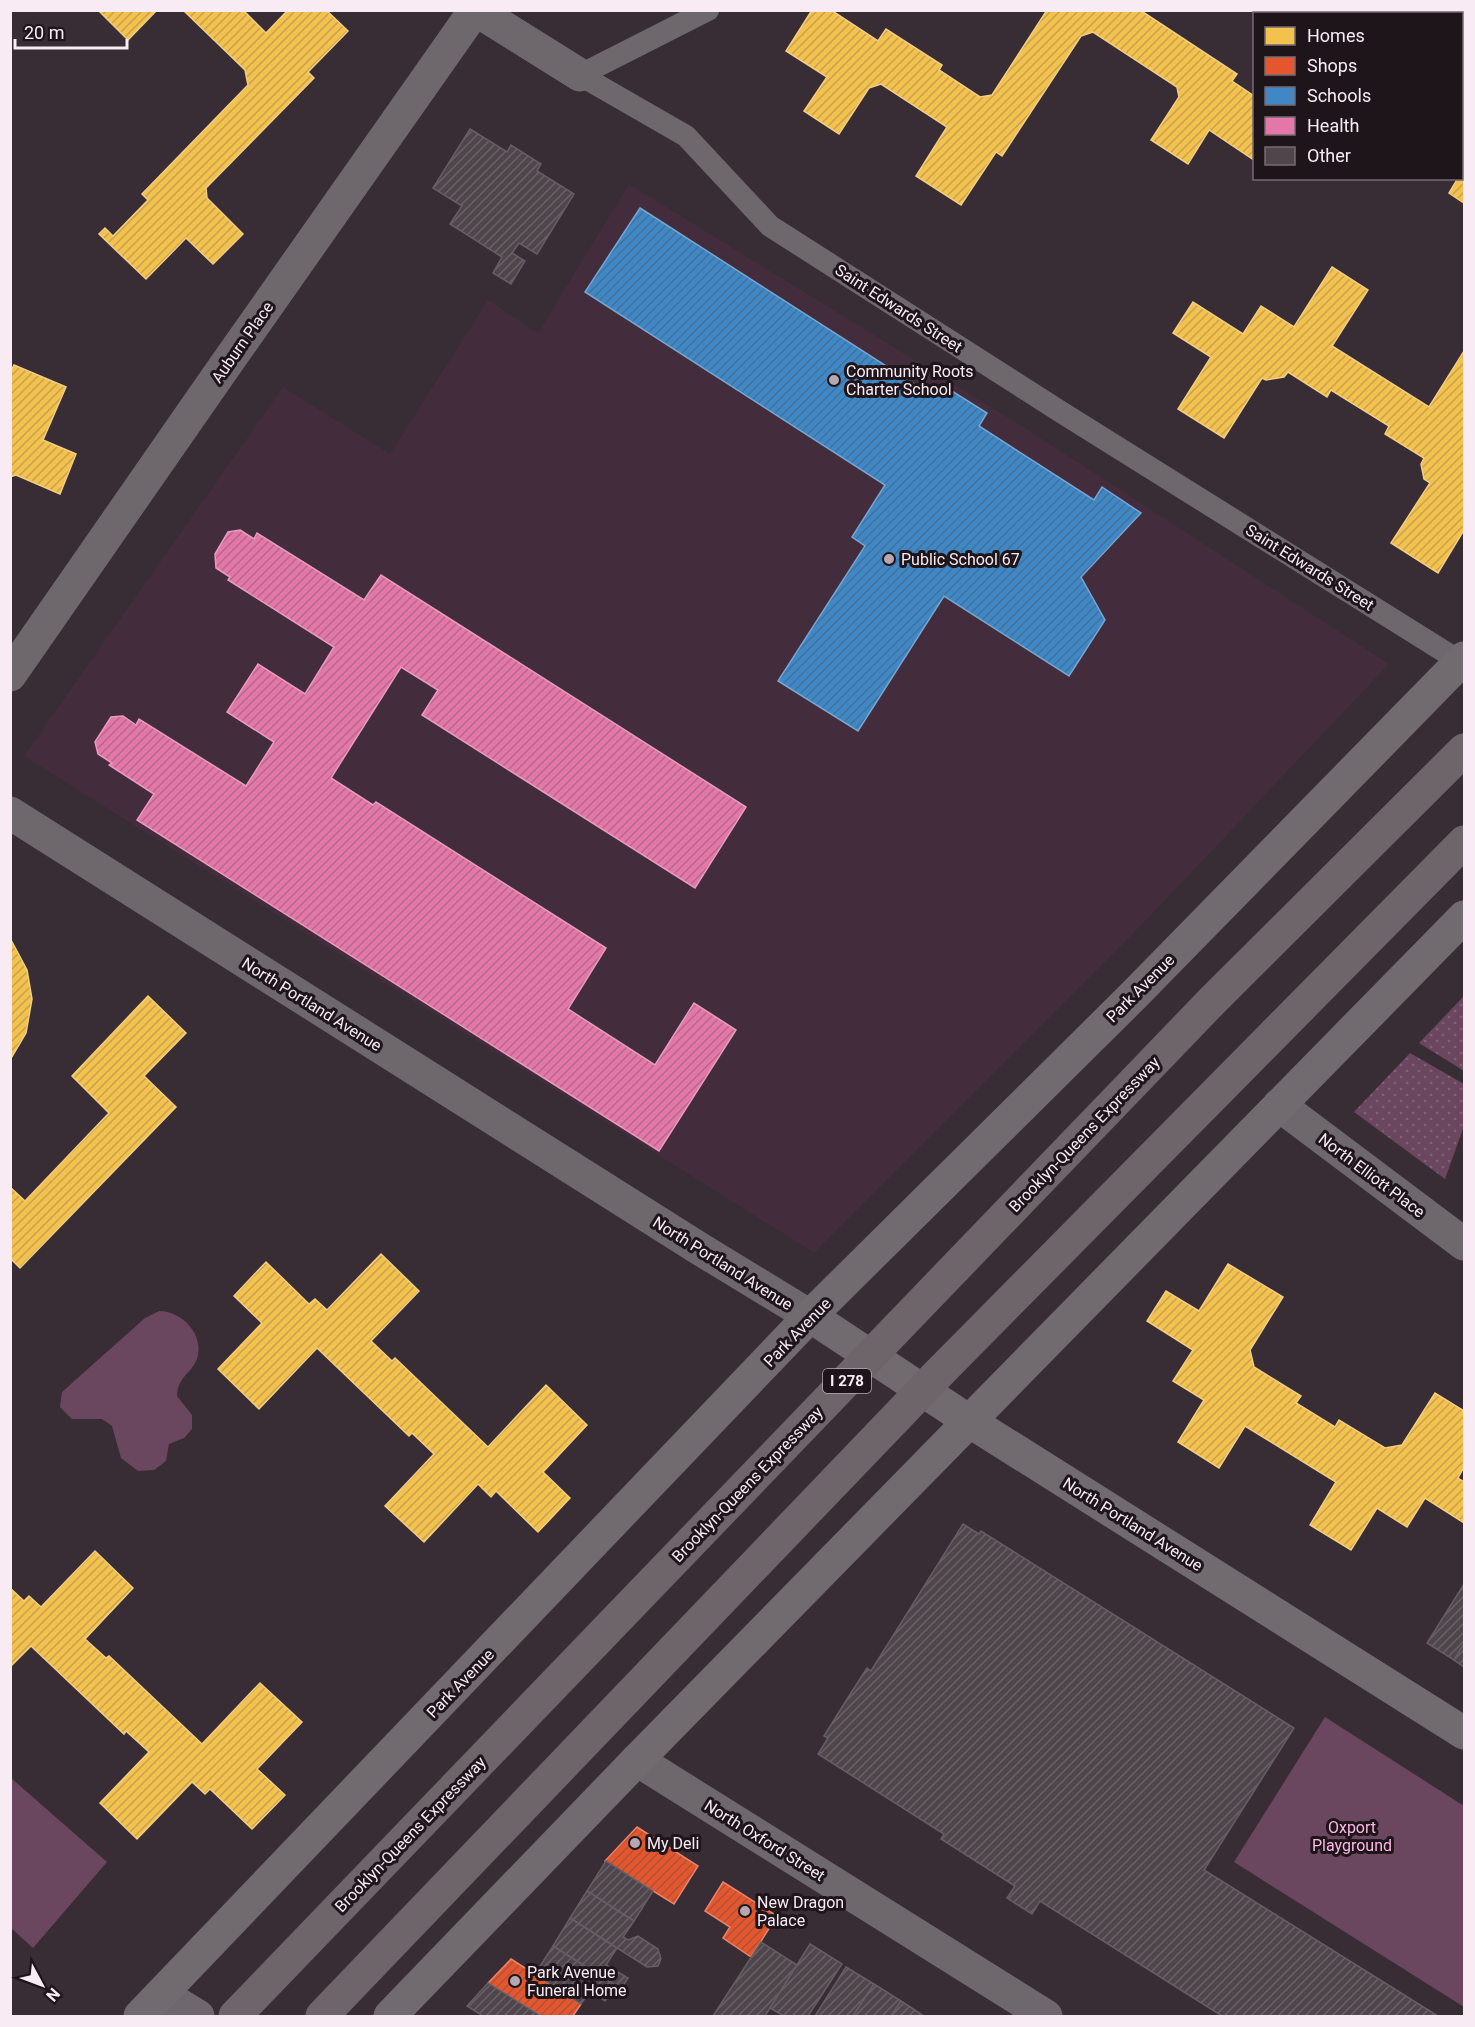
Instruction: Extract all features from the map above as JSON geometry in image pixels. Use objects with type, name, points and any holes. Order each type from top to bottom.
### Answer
[{"type":"highway","name":"Brooklyn-Queens Expressway","points":[[235,2016],[1212,1001],[1464,750]]},
{"type":"highway","points":[[322,2016],[936,1376],[1464,842]]},
{"type":"main road","name":"Park Avenue","points":[[151,2005],[810,1316],[1124,1005],[1463,660]]},
{"type":"main road","points":[[390,2016],[637,1760],[1464,917]]},
{"type":"main road","name":"North Portland Avenue","points":[[810,1316],[969,1421],[1464,1733]]},
{"type":"street","name":"Saint Edwards Street","points":[[476,10],[580,75]]},
{"type":"street","name":"Auburn Place","points":[[10,675],[476,10]]},
{"type":"street","name":"North Portland Avenue","points":[[10,813],[810,1316]]},
{"type":"street","name":"North Elliott Place","points":[[1279,1105],[1464,1244]]},
{"type":"street","name":"North Oxford Street","points":[[637,1760],[1046,2016]]},
{"type":"street","points":[[151,2005],[198,2016]]},
{"type":"lane","points":[[580,75],[708,10]]},
{"type":"lane","name":"Saint Edwards Street","points":[[580,75],[686,136],[770,226],[1051,405],[1463,660]]},
{"type":"shaded area","points":[[629,184],[1025,428],[1389,664],[1133,934],[814,1253],[24,756],[283,387],[390,454],[488,300],[538,333]]},
{"type":"green space","points":[[1464,996],[1464,1071],[1419,1043]]},
{"type":"green space","points":[[1410,1053],[1464,1084],[1464,1126],[1445,1179],[1354,1112]]},
{"type":"green space","points":[[159,1311],[176,1315],[183,1320],[195,1333],[198,1341],[197,1359],[182,1379],[177,1396],[192,1415],[192,1429],[184,1438],[169,1444],[166,1461],[154,1470],[138,1471],[121,1458],[112,1426],[102,1419],[72,1419],[60,1407],[62,1392],[145,1318]]},
{"type":"green space","name":"Oxport Playground","points":[[1325,1717],[1464,1806],[1464,2007],[1234,1862]]},
{"type":"green space","points":[[11,1778],[107,1862],[33,1948],[11,1928]]},
{"type":"building: Homes","points":[[98,10],[157,10],[128,40]]},
{"type":"building: Homes","points":[[183,10],[243,10],[266,33],[288,10],[326,10],[348,31],[308,72],[314,78],[206,188],[207,198],[243,234],[213,264],[186,238],[146,279],[99,234],[105,228],[113,236],[148,200],[142,194],[248,85],[245,70]]},
{"type":"building: Homes","points":[[812,10],[831,10],[878,41],[886,29],[942,65],[939,70],[980,97],[992,95],[1047,10],[1140,10],[1237,74],[1232,81],[1253,95],[1253,159],[1209,130],[1188,164],[1151,140],[1179,97],[1177,87],[1093,32],[1081,36],[1002,156],[996,152],[961,205],[916,176],[947,127],[881,84],[869,88],[839,134],[804,111],[827,77],[786,51]]},
{"type":"building: Homes","points":[[1463,38],[1464,39],[1463,93]]},
{"type":"building: Homes","points":[[1464,168],[1464,203],[1449,193],[1457,180],[1463,180]]},
{"type":"building: Homes","points":[[1332,267],[1368,290],[1332,346],[1429,407],[1464,351],[1464,530],[1438,573],[1391,543],[1430,483],[1424,479],[1421,464],[1424,458],[1385,434],[1389,426],[1331,390],[1327,397],[1288,372],[1284,377],[1266,380],[1262,378],[1224,438],[1178,409],[1211,357],[1173,333],[1193,302],[1243,334],[1261,306],[1294,327]]},
{"type":"building: Homes","points":[[14,365],[66,387],[43,440],[76,454],[60,494],[16,475],[10,477],[10,373]]},
{"type":"building: Homes","points":[[10,938],[27,970],[32,999],[26,1033],[10,1060]]},
{"type":"building: Homes","points":[[148,996],[186,1033],[144,1076],[176,1107],[20,1268],[10,1258],[10,1187],[25,1201],[109,1113],[72,1076]]},
{"type":"building: Homes","points":[[381,1254],[419,1291],[371,1341],[392,1361],[395,1358],[488,1447],[546,1385],[587,1425],[543,1472],[570,1498],[538,1532],[496,1491],[491,1497],[478,1484],[424,1542],[385,1506],[434,1454],[412,1433],[409,1436],[317,1348],[259,1409],[218,1369],[262,1323],[234,1296],[266,1262],[309,1304],[315,1299],[327,1310]]},
{"type":"building: Homes","points":[[1228,1264],[1283,1297],[1250,1350],[1254,1367],[1301,1396],[1296,1403],[1335,1427],[1339,1420],[1385,1448],[1402,1445],[1435,1393],[1464,1411],[1464,1467],[1458,1478],[1464,1482],[1464,1523],[1425,1498],[1407,1527],[1377,1508],[1351,1550],[1310,1525],[1336,1482],[1245,1426],[1219,1468],[1178,1442],[1204,1400],[1173,1381],[1193,1350],[1147,1321],[1166,1291],[1199,1311]]},
{"type":"building: Homes","points":[[95,1551],[133,1588],[85,1639],[106,1658],[109,1656],[202,1744],[260,1683],[302,1722],[257,1769],[285,1795],[252,1829],[210,1789],[205,1794],[192,1782],[137,1839],[100,1803],[149,1752],[126,1731],[124,1734],[31,1646],[10,1667],[10,1588],[24,1601],[29,1596],[41,1607]]},
{"type":"building: Shops","points":[[637,1827],[698,1866],[674,1904],[605,1861]]},
{"type":"building: Shops","points":[[723,1882],[777,1916],[751,1957],[723,1938],[730,1927],[705,1911]]},
{"type":"building: Shops","points":[[511,1959],[581,2004],[573,2016],[541,2016],[488,1983]]},
{"type":"building: Schools","points":[[640,208],[936,398],[944,386],[987,413],[979,426],[1094,500],[1102,487],[1141,513],[1081,577],[1105,620],[1069,676],[944,596],[858,731],[778,681],[865,546],[852,537],[885,485],[585,292]]},
{"type":"building: Health","points":[[240,530],[254,539],[257,533],[364,600],[381,575],[746,807],[695,888],[422,715],[438,690],[401,667],[331,778],[373,805],[376,802],[606,948],[568,1009],[655,1065],[694,1003],[736,1030],[659,1151],[137,820],[154,794],[109,765],[112,763],[98,754],[95,742],[111,717],[123,716],[136,725],[139,719],[246,786],[274,742],[227,712],[258,664],[305,694],[334,647],[228,580],[230,577],[216,568],[215,554],[228,532]]},
{"type":"building: Other","points":[[470,129],[507,152],[511,145],[541,164],[537,171],[574,194],[537,254],[519,243],[512,253],[525,261],[511,284],[493,273],[502,257],[450,224],[462,206],[433,188]]},
{"type":"building: Other","points":[[963,1524],[979,1534],[981,1531],[1294,1728],[1204,1870],[1438,2016],[1222,2016],[1040,1901],[1032,1914],[1007,1898],[1015,1886],[941,1839],[944,1834],[818,1754],[828,1738],[824,1736],[849,1696],[867,1668],[871,1671]]},
{"type":"building: Other","points":[[1464,1584],[1464,1644],[1454,1660],[1427,1643]]},
{"type":"building: Other","points":[[1464,1644],[1464,1667],[1454,1660]]},
{"type":"building: Other","points":[[606,1861],[653,1891],[634,1921],[587,1891]]},
{"type":"building: Other","points":[[587,1891],[634,1921],[623,1937],[628,1940],[638,1936],[658,1949],[661,1959],[658,1966],[647,1967],[570,1918]]},
{"type":"building: Other","points":[[570,1918],[617,1948],[606,1965],[628,1978],[621,1989],[553,1946]]},
{"type":"building: Other","points":[[761,1942],[797,1965],[765,2016],[713,2016]]},
{"type":"building: Other","points":[[810,1944],[842,1964],[808,2016],[784,2016],[770,2008]]},
{"type":"building: Other","points":[[553,1946],[615,1985],[605,2001],[590,1991],[581,2004],[535,1974]]},
{"type":"building: Other","points":[[846,1967],[874,1984],[853,2016],[815,2016]]},
{"type":"building: Other","points":[[488,1983],[541,2016],[483,2016],[467,2006]]},
{"type":"building: Other","points":[[874,1984],[901,2001],[891,2016],[853,2016]]},
{"type":"building: Other","points":[[901,2001],[924,2016],[891,2016]]},
{"type":"place","name":"Community Roots Charter School","points":[[834,380]]},
{"type":"place","name":"Public School 67","points":[[889,559]]},
{"type":"place","name":"My Deli","points":[[635,1843]]},
{"type":"place","name":"New Dragon Palace","points":[[745,1911]]},
{"type":"place","name":"Park Avenue Funeral Home","points":[[515,1981]]}]
